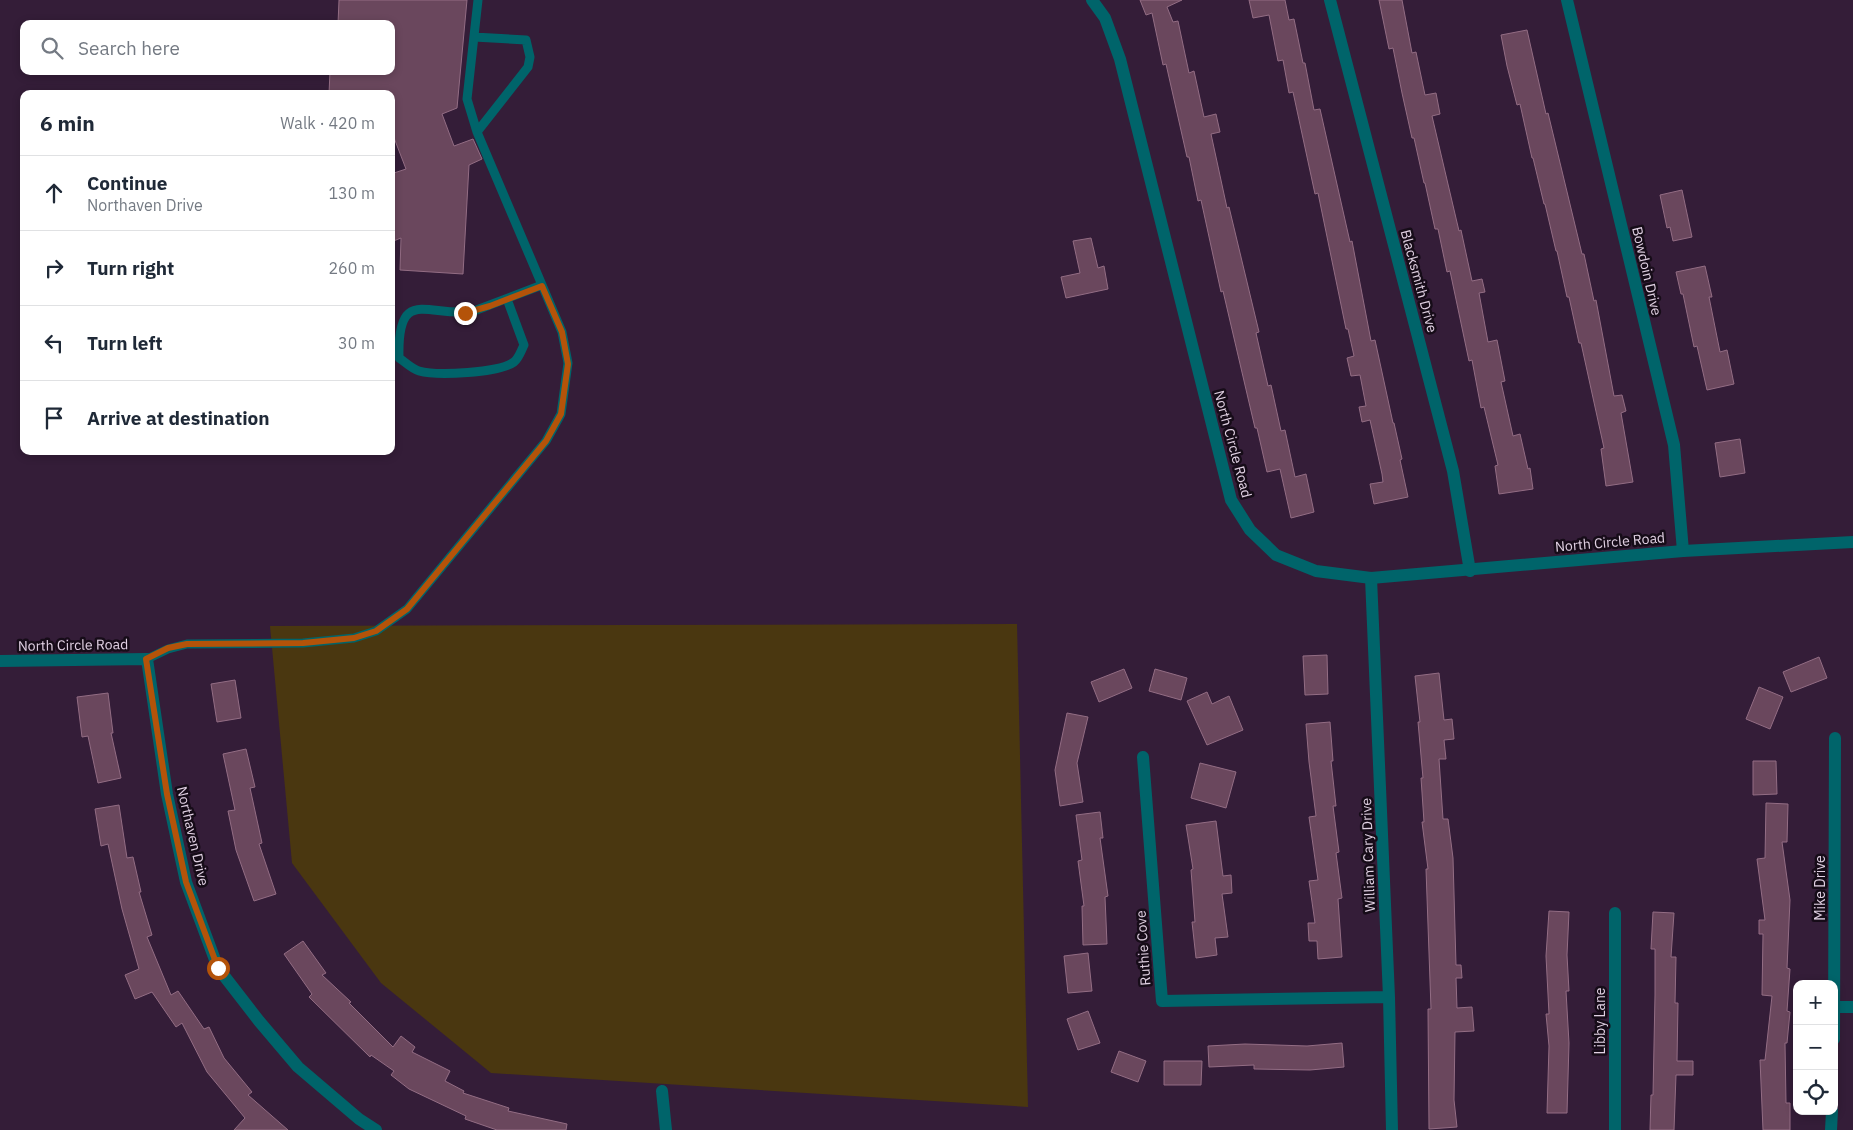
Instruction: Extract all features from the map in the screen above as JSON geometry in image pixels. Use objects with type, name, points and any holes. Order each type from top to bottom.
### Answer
[{"type":"street","name":"North Circle Road","points":[[1092,0],[1105,18],[1120,59],[1231,500],[1250,530],[1276,555],[1316,571],[1371,578],[1683,551],[1853,542]]},
{"type":"street","name":"Blacksmith Drive","points":[[1330,0],[1453,471],[1470,570]]},
{"type":"street","name":"Bowdoin Drive","points":[[1567,0],[1674,445],[1683,551]]},
{"type":"street","name":"William Cary Drive","points":[[1371,578],[1389,997],[1392,1130]]},
{"type":"street","name":"North Circle Road","points":[[0,661],[146,659]]},
{"type":"street","name":"Northaven Drive","points":[[146,659],[167,794],[186,882],[218,968],[298,1067],[359,1119],[376,1130]]},
{"type":"street","name":"Mike Drive","points":[[1835,738],[1835,980]]},
{"type":"street","name":"Ruthie Cove","points":[[1143,757],[1162,1000],[1389,997]]},
{"type":"street","name":"Libby Lane","points":[[1615,913],[1615,1130]]},
{"type":"street","points":[[1838,1007],[1853,1007]]},
{"type":"street","points":[[662,1091],[666,1130]]},
{"type":"street","points":[[1831,1130],[1832,1115]]},
{"type":"lane","points":[[146,659],[168,648],[187,644],[303,643],[354,638],[376,631],[407,609],[546,441],[561,414],[568,364],[562,332],[477,132],[467,99],[478,0]]},
{"type":"lane","points":[[474,38],[526,40],[530,57],[528,67],[477,132]]},
{"type":"lane","points":[[506,300],[524,346],[514,362],[487,371],[435,373],[418,370],[400,358],[399,346],[403,321],[409,313],[423,308],[465,313],[542,286]]},
{"type":"shaded area","points":[[1017,624],[1028,1107],[491,1073],[381,983],[292,863],[270,626]]},
{"type":"building","points":[[339,0],[467,0],[457,108],[442,114],[454,146],[473,139],[482,159],[469,165],[463,274],[400,270],[401,238],[395,240],[395,173],[406,169],[395,140],[395,90],[329,90],[330,75],[395,75],[395,20],[338,20]]},
{"type":"building","points":[[1140,0],[1182,0],[1167,7],[1173,22],[1178,21],[1189,73],[1194,71],[1204,117],[1216,114],[1220,132],[1211,134],[1227,208],[1229,207],[1259,332],[1256,333],[1268,386],[1271,385],[1281,431],[1285,430],[1295,477],[1306,474],[1314,512],[1291,518],[1280,469],[1267,472],[1223,291],[1221,292],[1201,200],[1198,201],[1189,157],[1187,157],[1166,64],[1163,65],[1152,13],[1146,15]]},
{"type":"building","points":[[1249,0],[1285,0],[1289,20],[1294,19],[1314,110],[1320,109],[1350,242],[1352,241],[1371,341],[1375,340],[1402,459],[1400,460],[1408,497],[1374,504],[1370,484],[1383,482],[1382,474],[1370,420],[1362,422],[1359,407],[1366,406],[1360,375],[1351,376],[1347,358],[1354,356],[1348,329],[1346,329],[1318,193],[1315,194],[1293,92],[1289,93],[1283,60],[1278,61],[1269,15],[1253,18]]},
{"type":"building","points":[[1379,0],[1402,0],[1412,53],[1416,52],[1425,95],[1436,93],[1440,114],[1432,116],[1459,231],[1461,230],[1472,281],[1482,279],[1485,292],[1479,293],[1488,342],[1497,340],[1505,381],[1501,382],[1513,436],[1520,434],[1528,469],[1530,468],[1533,489],[1499,494],[1495,466],[1498,465],[1484,407],[1481,408],[1472,360],[1469,361],[1450,271],[1447,272],[1438,229],[1435,229],[1414,138],[1412,138],[1393,48],[1389,49]]},
{"type":"building","points":[[1527,30],[1546,114],[1548,113],[1594,301],[1596,300],[1614,396],[1622,395],[1626,411],[1621,413],[1633,482],[1606,486],[1601,449],[1604,448],[1581,343],[1579,343],[1569,297],[1567,297],[1520,104],[1517,105],[1507,66],[1501,35]]},
{"type":"building","points":[[1682,190],[1692,237],[1673,241],[1670,227],[1667,228],[1660,195]]},
{"type":"building","points":[[1091,238],[1098,268],[1104,266],[1108,289],[1066,298],[1061,277],[1080,273],[1073,241]]},
{"type":"building","points":[[1705,266],[1712,297],[1709,297],[1720,352],[1727,350],[1734,384],[1707,390],[1697,346],[1694,347],[1683,294],[1681,294],[1676,272]]},
{"type":"building","points":[[1740,439],[1745,473],[1720,477],[1715,443]]},
{"type":"building","points":[[1327,655],[1328,694],[1305,695],[1303,656]]},
{"type":"building","points":[[1819,657],[1827,678],[1791,692],[1783,672]]},
{"type":"building","points":[[1124,669],[1132,688],[1099,702],[1091,682]]},
{"type":"building","points":[[1155,669],[1187,678],[1181,700],[1149,691]]},
{"type":"building","points":[[1439,673],[1444,720],[1452,719],[1454,739],[1444,740],[1446,759],[1439,759],[1443,819],[1448,819],[1453,858],[1456,965],[1461,965],[1462,978],[1456,978],[1457,1008],[1472,1007],[1474,1031],[1455,1032],[1454,1100],[1457,1127],[1429,1129],[1428,1009],[1431,1009],[1426,869],[1428,869],[1422,822],[1424,822],[1421,778],[1423,778],[1415,676]]},
{"type":"building","points":[[235,680],[241,718],[217,722],[211,684]]},
{"type":"building","points":[[1759,687],[1783,697],[1770,729],[1746,719]]},
{"type":"building","points":[[1207,692],[1212,704],[1229,696],[1243,730],[1207,745],[1187,701]]},
{"type":"building","points":[[108,693],[113,733],[111,733],[121,778],[98,783],[88,736],[82,737],[77,697]]},
{"type":"building","points":[[1067,713],[1088,717],[1077,763],[1083,802],[1060,806],[1055,770]]},
{"type":"building","points":[[1330,722],[1333,761],[1331,761],[1336,806],[1333,806],[1339,852],[1336,853],[1342,898],[1338,899],[1342,957],[1318,959],[1317,941],[1309,941],[1308,923],[1315,923],[1309,881],[1318,880],[1309,817],[1316,816],[1306,724]]},
{"type":"building","points":[[246,749],[255,787],[250,788],[262,843],[259,844],[276,894],[254,901],[236,850],[228,811],[235,810],[223,754]]},
{"type":"building","points":[[1753,761],[1776,761],[1777,794],[1753,795]]},
{"type":"building","points":[[1200,763],[1236,772],[1226,808],[1191,798]]},
{"type":"building","points":[[1766,803],[1788,804],[1787,842],[1782,842],[1790,900],[1787,968],[1790,969],[1787,1011],[1790,1012],[1787,1043],[1785,1043],[1786,1103],[1790,1103],[1790,1130],[1763,1130],[1760,1060],[1765,1060],[1772,996],[1762,995],[1763,934],[1759,934],[1759,920],[1765,920],[1757,859],[1765,858]]},
{"type":"building","points":[[119,805],[127,858],[133,857],[141,892],[139,892],[152,935],[147,937],[171,995],[178,991],[204,1029],[209,1027],[224,1058],[252,1092],[248,1095],[288,1130],[234,1130],[245,1118],[207,1072],[182,1023],[176,1027],[152,992],[135,999],[125,975],[139,969],[122,909],[108,844],[101,846],[95,809]]},
{"type":"building","points":[[1100,812],[1103,838],[1100,838],[1108,896],[1105,897],[1107,944],[1083,945],[1082,906],[1084,906],[1078,861],[1082,860],[1076,815]]},
{"type":"building","points":[[1216,821],[1223,876],[1231,875],[1232,893],[1222,894],[1228,937],[1215,938],[1217,955],[1196,958],[1192,922],[1195,922],[1191,870],[1193,869],[1186,825]]},
{"type":"building","points":[[1549,911],[1569,912],[1567,955],[1569,991],[1566,991],[1569,1043],[1567,1113],[1547,1113],[1549,1046],[1546,1014],[1549,1014],[1546,956]]},
{"type":"building","points":[[1653,912],[1674,913],[1671,957],[1676,957],[1675,1003],[1678,1003],[1677,1061],[1693,1061],[1693,1075],[1676,1075],[1674,1130],[1650,1130],[1651,1095],[1653,1095],[1655,995],[1655,949],[1651,949]]},
{"type":"building","points":[[303,941],[326,973],[322,975],[351,1002],[349,1003],[393,1047],[401,1036],[415,1047],[412,1052],[450,1071],[445,1081],[464,1091],[463,1093],[509,1108],[508,1111],[567,1124],[566,1130],[497,1130],[465,1119],[466,1116],[409,1089],[391,1075],[394,1071],[371,1055],[370,1057],[309,997],[312,994],[284,954]]},
{"type":"building","points":[[1088,953],[1092,991],[1068,993],[1064,956]]},
{"type":"building","points":[[1088,1011],[1100,1043],[1078,1050],[1067,1019]]},
{"type":"building","points":[[1342,1043],[1344,1067],[1310,1070],[1254,1069],[1254,1065],[1209,1067],[1208,1046],[1245,1044],[1307,1046]]},
{"type":"building","points":[[1119,1051],[1146,1061],[1138,1082],[1111,1072]]},
{"type":"building","points":[[1164,1061],[1202,1061],[1201,1085],[1164,1085]]},
{"type":"route","points":[[218,968],[186,882],[167,794],[146,659],[168,648],[187,644],[303,643],[354,638],[376,631],[407,609],[546,441],[561,414],[568,364],[562,332],[542,286],[490,306],[465,313]]}]
